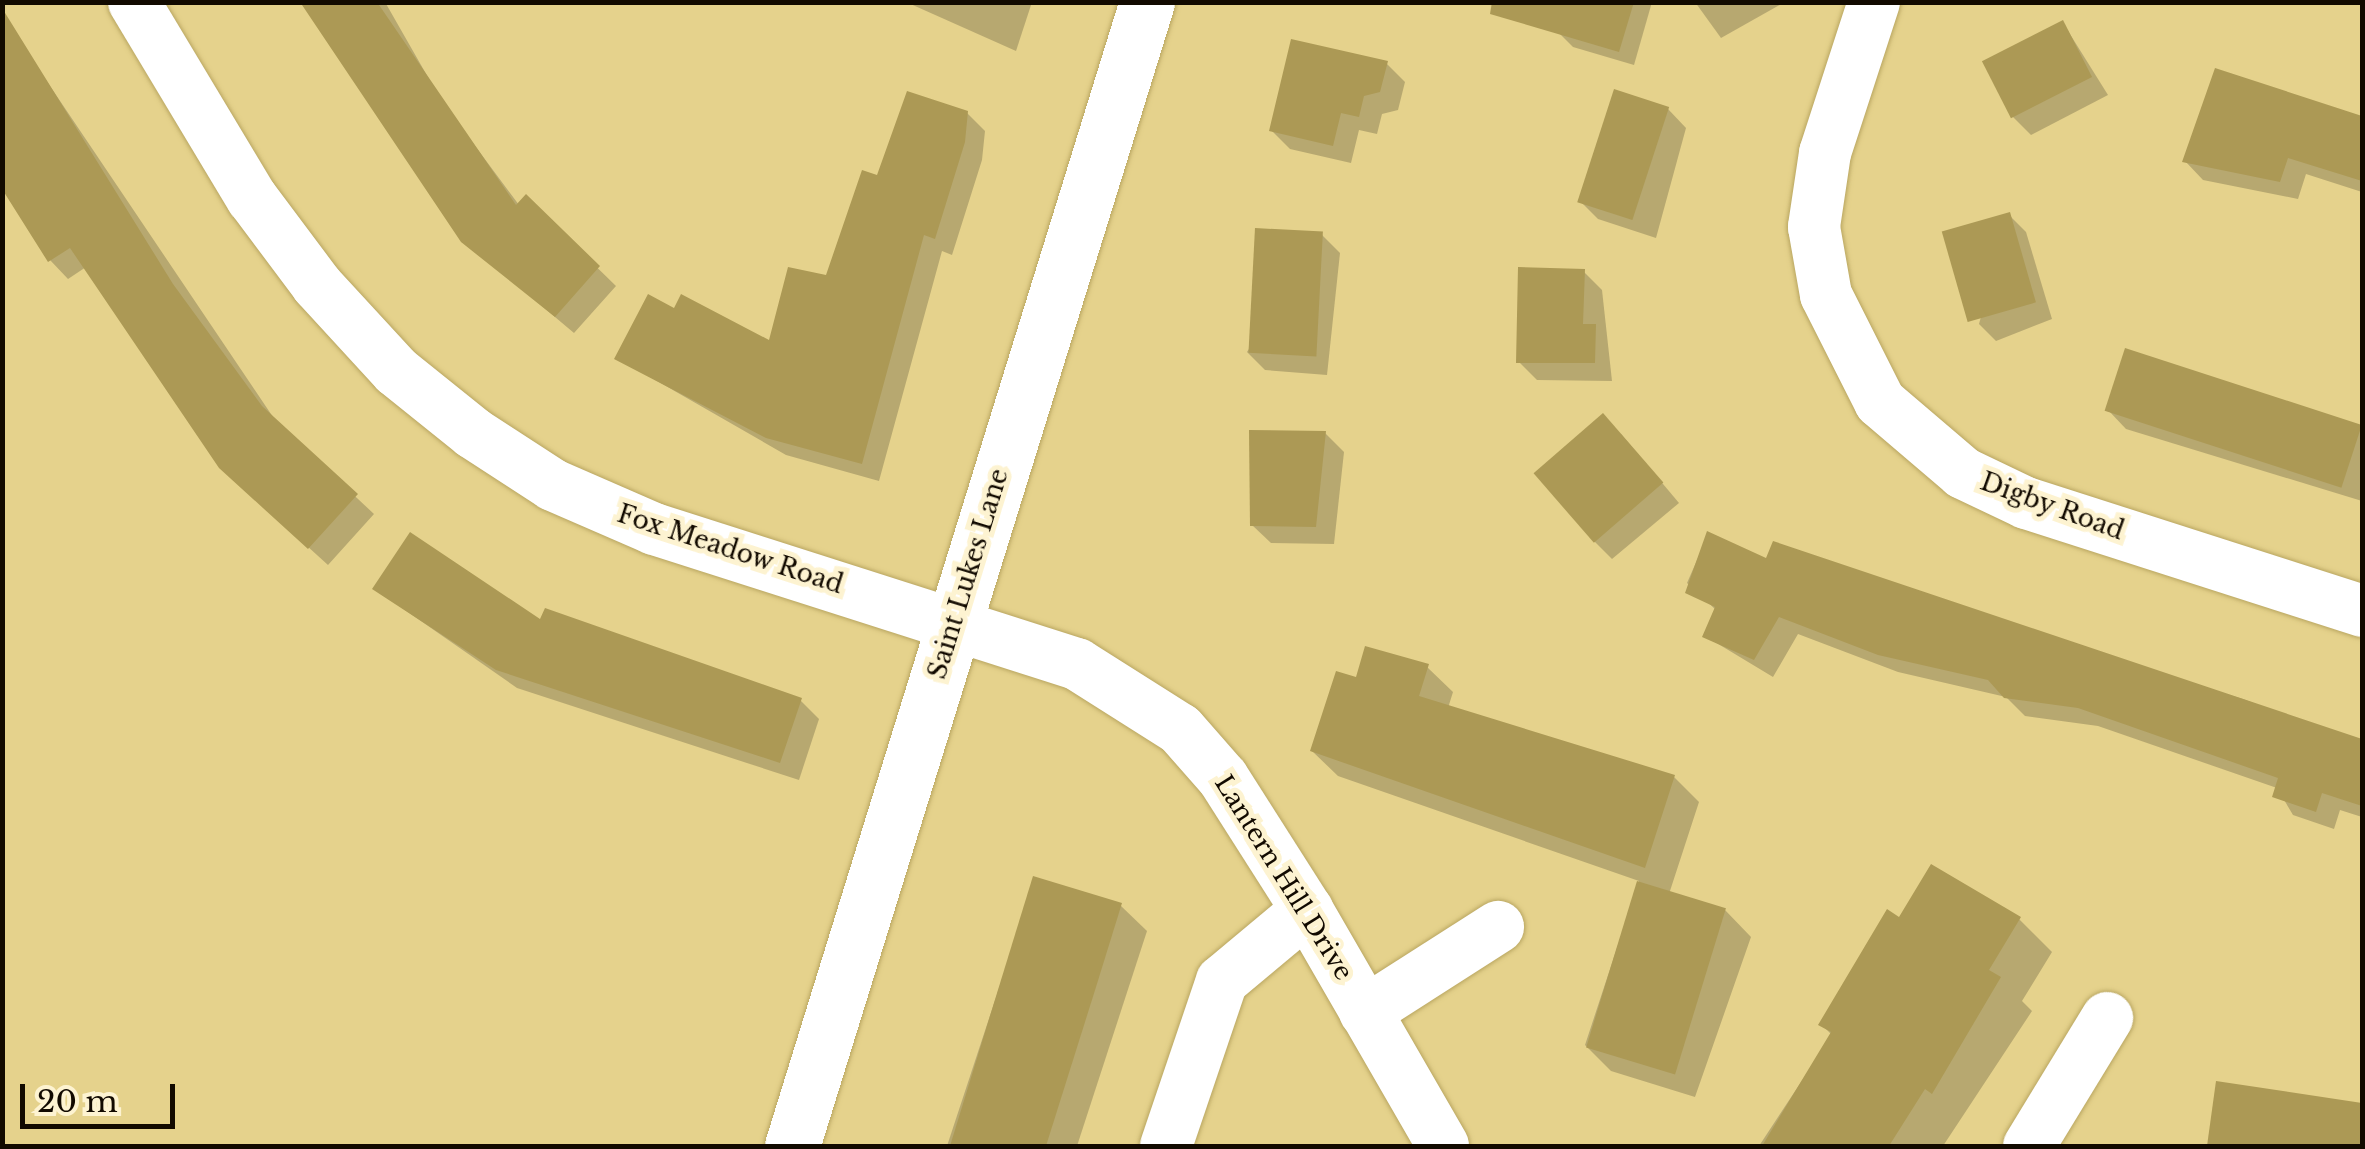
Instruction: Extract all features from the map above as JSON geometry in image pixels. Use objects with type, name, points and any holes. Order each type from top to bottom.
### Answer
[{"type":"street","name":"Fox Meadow Road","points":[[134,2],[252,198],[317,285],[396,371],[474,433],[553,485],[654,529],[954,622]]},
{"type":"street","name":"Saint Lukes Lane","points":[[792,1146],[1147,2]]},
{"type":"street","name":"Digby Road","points":[[1874,2],[1825,153],[1814,227],[1826,295],[1880,402],[1963,473],[2026,503],[2362,611]]},
{"type":"street","name":"Lantern Hill Drive","points":[[954,622],[1078,664],[1180,729],[1223,778],[1306,910],[1444,1146]]},
{"type":"street","points":[[1166,1146],[1222,981],[1306,910]]},
{"type":"street","points":[[1365,1012],[1498,927]]},
{"type":"street","points":[[2029,1146],[2107,1018]]},
{"type":"building","points":[[300,2],[377,2],[516,205],[526,194],[600,266],[555,317],[461,242]]},
{"type":"building","points":[[1492,2],[1634,2],[1619,52],[1490,14]]},
{"type":"building","points":[[2,8],[173,284],[262,406],[358,494],[308,549],[219,468],[70,248],[48,262],[2,189]]},
{"type":"building","points":[[2063,20],[2092,77],[2011,118],[1982,61]]},
{"type":"building","points":[[1291,39],[1388,61],[1380,92],[1364,96],[1359,117],[1341,113],[1333,146],[1269,131]]},
{"type":"building","points":[[2215,68],[2362,116],[2362,181],[2288,158],[2280,182],[2182,162]]},
{"type":"building","points":[[1614,89],[1669,107],[1632,220],[1577,202]]},
{"type":"building","points":[[907,91],[968,111],[965,142],[935,239],[924,235],[862,464],[766,438],[614,359],[648,294],[674,308],[681,294],[769,340],[788,267],[826,275],[862,170],[877,175]]},
{"type":"building","points":[[2010,212],[2036,302],[1968,322],[1942,232]]},
{"type":"building","points":[[1255,228],[1323,232],[1316,356],[1248,353]]},
{"type":"building","points":[[1518,267],[1585,269],[1583,324],[1596,324],[1595,363],[1516,363]]},
{"type":"building","points":[[2125,348],[2362,425],[2341,488],[2105,411]]},
{"type":"building","points":[[1603,413],[1663,482],[1594,543],[1534,473]]},
{"type":"building","points":[[1249,430],[1326,431],[1316,527],[1250,526]]},
{"type":"building","points":[[1707,531],[1766,558],[1773,541],[2362,739],[2362,806],[2322,793],[2316,812],[2272,797],[2278,778],[2078,708],[2004,698],[1988,680],[1878,655],[1779,617],[1754,660],[1702,637],[1715,607],[1685,593]]},
{"type":"building","points":[[410,532],[540,619],[545,608],[802,698],[780,763],[496,670],[372,589]]},
{"type":"building","points":[[1365,646],[1429,664],[1419,696],[1675,775],[1645,868],[1310,751],[1336,671],[1356,677]]},
{"type":"building","points":[[1931,864],[2021,917],[1989,970],[2001,977],[1932,1094],[1925,1089],[1889,1146],[1762,1146],[1831,1032],[1818,1025],[1887,909],[1899,917]]},
{"type":"building","points":[[1033,876],[1122,903],[1046,1146],[950,1146]]},
{"type":"building","points":[[1637,881],[1726,908],[1675,1075],[1586,1047]]},
{"type":"building","points":[[2216,1081],[2362,1103],[2362,1146],[2207,1146]]}]
